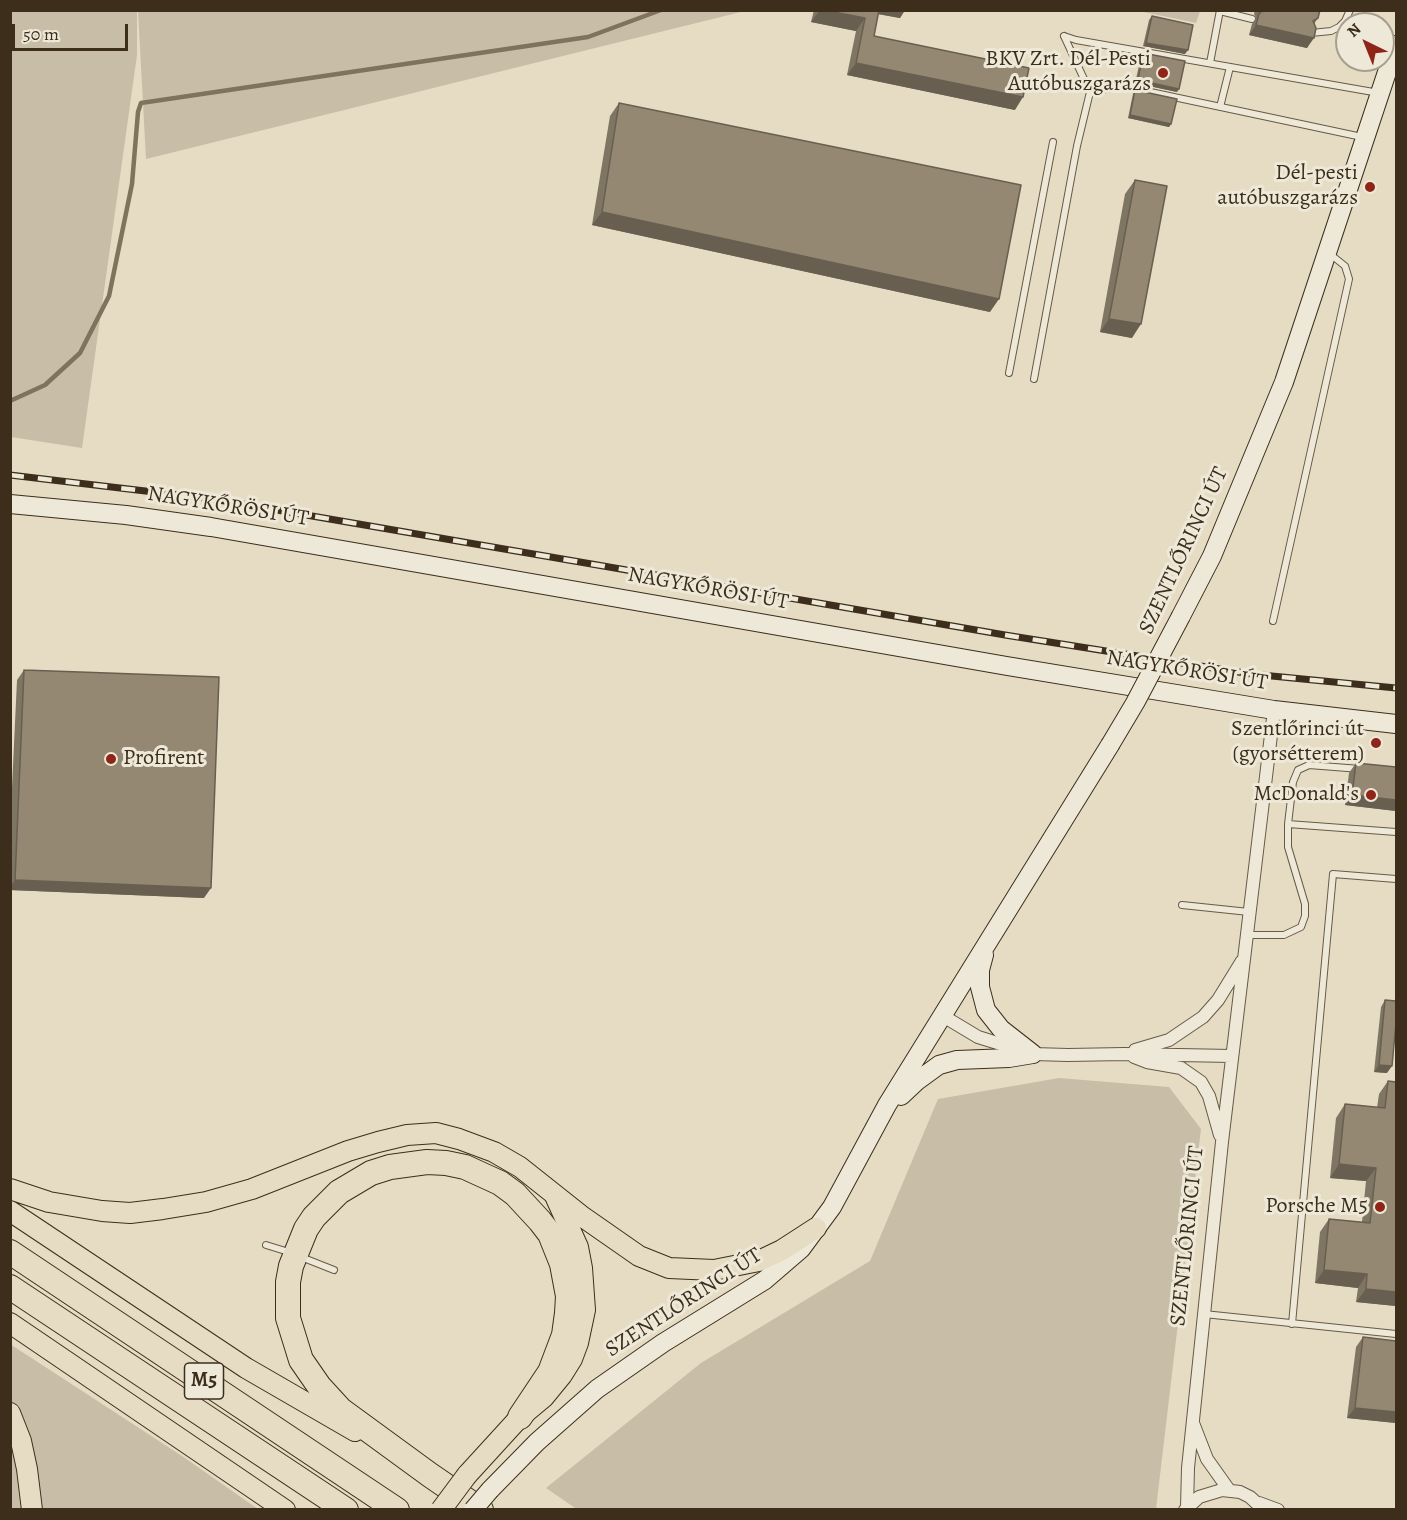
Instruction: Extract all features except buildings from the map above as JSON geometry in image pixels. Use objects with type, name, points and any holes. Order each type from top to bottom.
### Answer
[{"type":"highway","points":[[430,1475],[341,1410],[309,1374],[296,1345],[288,1318],[288,1282],[294,1254],[306,1229],[324,1205],[354,1182],[390,1167],[427,1162],[446,1163],[483,1174],[508,1189],[529,1208],[550,1234],[562,1264],[568,1296],[564,1335],[550,1372],[520,1417]]},
{"type":"highway","name":"M5","points":[[10,1252],[398,1509]]},
{"type":"highway","name":"M5","points":[[10,1287],[346,1509]]},
{"type":"highway","name":"M5","points":[[430,1475],[485,1500]]},
{"type":"main road","name":"SZENTLŐRINCI ÚT","points":[[473,1509],[485,1500],[537,1442],[597,1389],[663,1343],[765,1280],[801,1249],[832,1207],[887,1105],[1135,703],[1212,556],[1284,382],[1396,45]]},
{"type":"main road","name":"NAGYKŐRÖSI ÚT","points":[[10,504],[126,515],[211,527],[1007,666],[1274,710],[1396,724]]},
{"type":"main road","points":[[987,942],[980,970],[980,987],[986,1010],[1001,1029],[1033,1053]]},
{"type":"main road","points":[[887,1105],[903,1095],[916,1081],[939,1065],[957,1060],[1009,1058],[1033,1053]]},
{"type":"main road","points":[[10,1189],[49,1202],[102,1211],[130,1213],[163,1209],[206,1202],[252,1189],[348,1151],[378,1142],[407,1135],[436,1133],[494,1152],[520,1167],[583,1217],[639,1256],[669,1268],[714,1270],[759,1261],[782,1250],[816,1228]]},
{"type":"main road","points":[[441,1509],[467,1475],[520,1417],[544,1397],[562,1375],[578,1343],[585,1310],[582,1268],[578,1247],[553,1192]]},
{"type":"main road","name":"M5","points":[[10,1211],[246,1368],[430,1475]]},
{"type":"main road","points":[[10,1323],[285,1509]]},
{"type":"main road","points":[[10,1413],[21,1441],[32,1509]]},
{"type":"street","name":"SZENTLŐRINCI ÚT","points":[[1186,1508],[1192,1421],[1222,1142],[1274,710]]},
{"type":"street","points":[[1125,1054],[1169,1040],[1203,1017],[1218,1000],[1244,958]]},
{"type":"street","points":[[943,1016],[978,1037],[1033,1053],[1068,1056],[1125,1054],[1232,1056]]},
{"type":"street","points":[[1125,1054],[1147,1062],[1181,1068],[1201,1082],[1209,1096],[1222,1142]]},
{"type":"street","name":"SZENTLŐRINCI ÚT","points":[[1192,1421],[1207,1459],[1230,1490]]},
{"type":"street","points":[[1186,1508],[1206,1493],[1230,1490],[1240,1492],[1261,1506],[1278,1509]]},
{"type":"lane","points":[[1311,33],[1332,31],[1339,27],[1350,10]]},
{"type":"lane","points":[[1210,63],[1220,11],[1252,19]]},
{"type":"lane","points":[[1034,379],[1077,146],[1090,92],[1064,36],[1076,40],[1381,93]]},
{"type":"lane","points":[[1220,107],[1230,67]]},
{"type":"lane","points":[[1090,92],[1122,86],[1366,138]]},
{"type":"lane","points":[[1009,373],[1053,142]]},
{"type":"lane","points":[[1273,621],[1349,279],[1345,266],[1327,252]]},
{"type":"lane","points":[[1247,935],[1284,935],[1294,932],[1301,927],[1303,922],[1305,904],[1288,847],[1288,824],[1294,777],[1301,768],[1309,765],[1366,770]]},
{"type":"lane","points":[[1288,824],[1396,832]]},
{"type":"lane","points":[[1292,1324],[1333,874],[1396,879]]},
{"type":"lane","points":[[1182,905],[1250,912]]},
{"type":"lane","points":[[266,1245],[334,1270]]},
{"type":"lane","points":[[1204,1314],[1396,1334]]},
{"type":"shaded area","points":[[11,10],[137,11],[137,55],[82,448],[11,437]]},
{"type":"shaded area","points":[[138,10],[745,11],[146,159]]},
{"type":"shaded area","points":[[1200,10],[1196,23],[1139,11]]},
{"type":"shaded area","points":[[1059,1078],[1169,1087],[1201,1129],[1156,1509],[578,1510],[546,1488],[701,1363],[870,1261],[938,1099]]},
{"type":"shaded area","points":[[10,1344],[182,1456],[258,1509],[11,1509]]},
{"type":"waterway","points":[[10,401],[45,385],[80,353],[109,296],[132,184],[138,112],[141,103],[588,37],[661,10]]},
{"type":"railway","points":[[10,475],[213,499],[1005,635],[1251,674],[1396,688]]},
{"type":"place","name":"BKV Zrt. Dél-Pesti Autóbuszgarázs","points":[[1163,73]]},
{"type":"place","name":"Dél-pesti autóbuszgarázs","points":[[1370,187]]},
{"type":"place","name":"Szentlőrinci út (gyorsétterem)","points":[[1376,743]]},
{"type":"place","name":"Profirent","points":[[111,759]]},
{"type":"place","name":"McDonald's","points":[[1371,795]]},
{"type":"place","name":"Porsche M5","points":[[1380,1207]]}]
